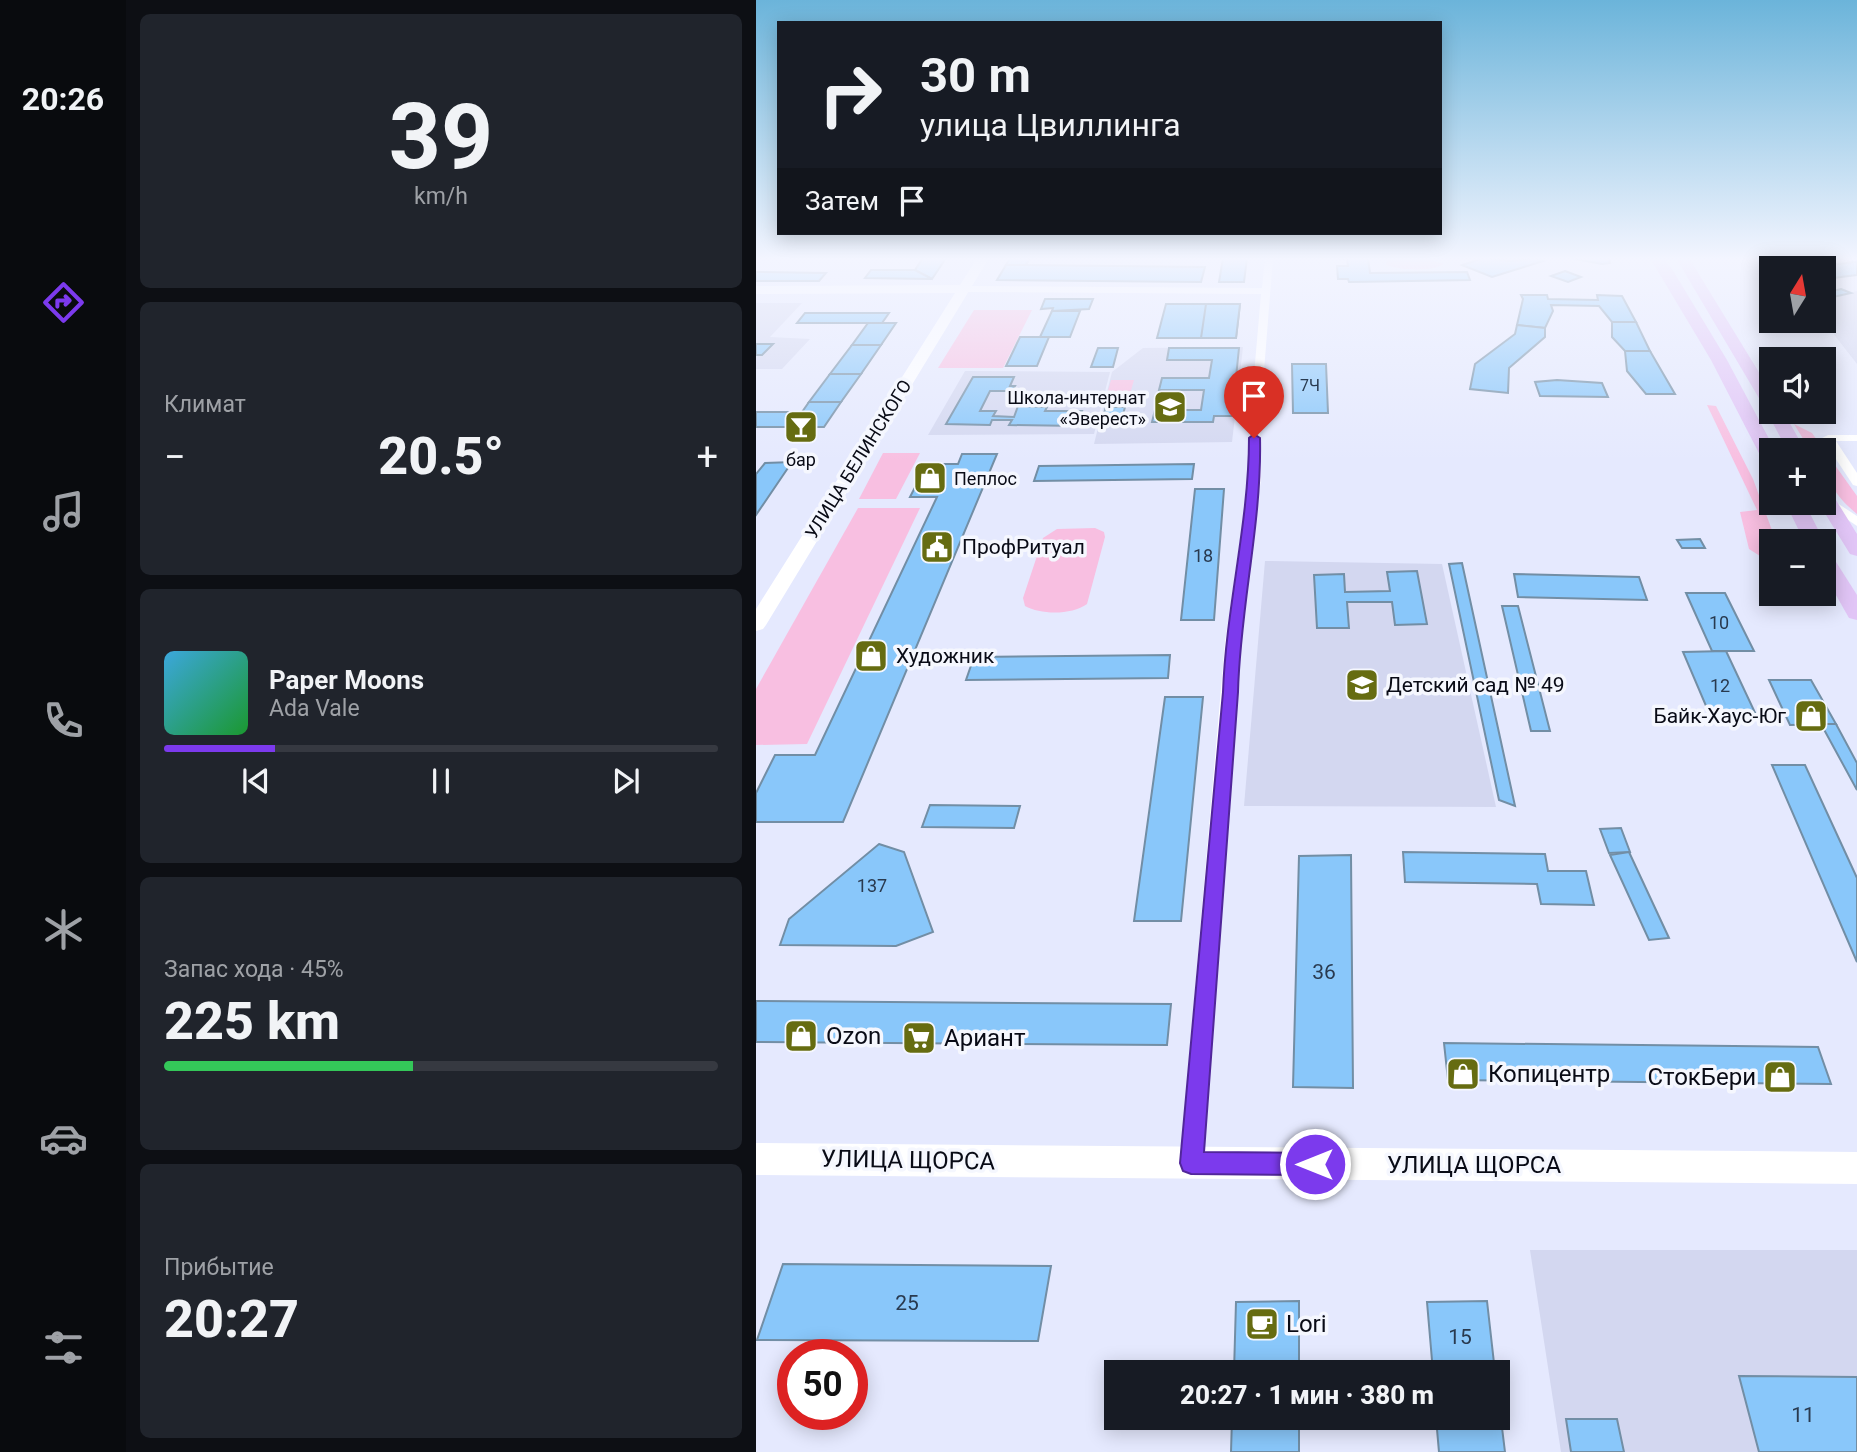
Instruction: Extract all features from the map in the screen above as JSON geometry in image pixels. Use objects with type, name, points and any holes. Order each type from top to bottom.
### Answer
[{"type":"main road","name":"УЛИЦА БЕЛИНСКОГО","points":[[756,625],[939,326]]},
{"type":"main road","points":[[1699,326],[1760,438]]},
{"type":"main road","points":[[1723,326],[1759,386]]},
{"type":"main road","points":[[1835,515],[1857,550]]},
{"type":"main road","points":[[1836,578],[1857,613]]},
{"type":"main road","name":"УЛИЦА ЩОРСА","points":[[756,1159],[1857,1168]]},
{"type":"street","points":[[1191,1163],[1232,642],[1255,479],[1255,427],[1263,326]]},
{"type":"street","points":[[1857,438],[1828,438],[1857,482]]},
{"type":"street","points":[[1836,507],[1857,522]]},
{"type":"shaded area","points":[[756,326],[781,326],[770,337],[810,339],[782,369],[756,369]]},
{"type":"shaded area","points":[[964,326],[1024,326],[1003,368],[938,368]]},
{"type":"shaded area","points":[[1836,326],[1857,326],[1857,364],[1833,333],[1836,333]]},
{"type":"shaded area","name":"Школа-интернат «Эверест»","points":[[1243,347],[1232,442],[1094,444],[1112,372],[1143,348]]},
{"type":"shaded area","points":[[965,371],[1110,372],[1094,434],[928,435]]},
{"type":"shaded area","points":[[1111,380],[1134,380],[1128,401],[1105,401]]},
{"type":"shaded area","points":[[1707,405],[1716,406],[1753,479],[1759,495],[1759,515],[1766,515],[1772,529],[1759,529],[1759,555],[1749,549],[1740,512],[1757,510]]},
{"type":"shaded area","points":[[1794,424],[1812,433],[1816,438],[1803,438]]},
{"type":"shaded area","points":[[883,453],[920,453],[896,499],[859,499]]},
{"type":"shaded area","points":[[1836,467],[1857,496],[1857,514],[1836,491]]},
{"type":"shaded area","points":[[858,508],[920,508],[807,744],[756,745],[756,689]]},
{"type":"shaded area","points":[[1095,528],[1104,532],[1105,537],[1087,604],[1081,608],[1056,612],[1039,611],[1025,606],[1023,598],[1043,538],[1057,529]]},
{"type":"shaded area","name":"Детский сад № 49","points":[[1265,561],[1442,564],[1496,807],[1244,806]]},
{"type":"shaded area","points":[[1530,1250],[1857,1250],[1857,1452],[1561,1452]]},
{"type":"building","points":[[866,326],[894,326],[881,345],[852,345]]},
{"type":"building","points":[[1045,326],[1074,326],[1070,337],[1040,337]]},
{"type":"building","points":[[1160,326],[1237,326],[1236,338],[1157,338]]},
{"type":"building","points":[[1203,326],[1237,326],[1236,338],[1201,338]]},
{"type":"building","points":[[1517,326],[1545,328],[1545,337],[1509,368],[1508,393],[1470,389],[1475,364],[1515,334]]},
{"type":"building","points":[[1612,326],[1638,326],[1650,351],[1625,351],[1612,337]]},
{"type":"building","points":[[1020,337],[1049,337],[1037,366],[1006,366]]},
{"type":"building","points":[[756,344],[773,344],[762,355],[756,355]]},
{"type":"building","points":[[852,345],[881,345],[861,374],[830,374]]},
{"type":"building","points":[[1098,348],[1118,348],[1113,367],[1091,367]]},
{"type":"building","points":[[1169,348],[1239,348],[1232,416],[1214,416],[1213,422],[1152,422],[1155,410],[1201,410],[1204,390],[1159,390],[1162,378],[1209,378],[1212,360],[1167,360]]},
{"type":"building","points":[[1625,351],[1650,351],[1675,394],[1646,394],[1627,371]]},
{"type":"building","points":[[1292,364],[1326,364],[1328,413],[1293,413]]},
{"type":"building","points":[[830,374],[861,374],[841,402],[809,402]]},
{"type":"building","points":[[973,377],[1014,377],[1010,386],[1015,386],[1012,391],[990,391],[980,411],[996,411],[993,416],[1014,417],[1018,406],[1047,407],[1045,411],[1082,411],[1077,426],[1009,425],[1012,420],[992,420],[990,425],[946,424]]},
{"type":"building","points":[[1557,380],[1602,383],[1608,397],[1540,396],[1535,382]]},
{"type":"building","points":[[809,402],[841,402],[824,427],[756,427],[756,412],[802,412]]},
{"type":"building","points":[[1106,407],[1125,407],[1120,426],[1100,426]]},
{"type":"building","points":[[962,454],[997,454],[843,822],[756,822],[756,793],[775,755],[815,755],[937,497],[910,497],[927,464],[958,464]]},
{"type":"building","points":[[792,462],[756,515],[756,474],[765,463]]},
{"type":"building","points":[[1194,464],[1192,479],[1034,481],[1039,466]]},
{"type":"building","points":[[1195,489],[1224,489],[1214,620],[1181,620]]},
{"type":"building","points":[[1700,539],[1705,548],[1682,548],[1677,540]]},
{"type":"building","points":[[1462,563],[1515,806],[1499,800],[1449,564]]},
{"type":"building","points":[[1417,571],[1427,624],[1395,625],[1392,602],[1347,602],[1349,628],[1317,628],[1314,575],[1344,574],[1345,592],[1390,591],[1387,572]]},
{"type":"building","points":[[1514,574],[1639,577],[1647,600],[1518,597]]},
{"type":"building","points":[[1686,593],[1725,593],[1754,651],[1712,651]]},
{"type":"building","points":[[1502,606],[1518,606],[1550,731],[1531,731]]},
{"type":"building","points":[[1726,651],[1758,719],[1712,720],[1683,652]]},
{"type":"building","points":[[1170,655],[1168,678],[966,680],[974,657]]},
{"type":"building","points":[[1769,680],[1811,680],[1836,724],[1790,725]]},
{"type":"building","points":[[1165,697],[1203,697],[1181,921],[1134,921]]},
{"type":"building","points":[[1821,724],[1836,724],[1857,763],[1857,790]]},
{"type":"building","points":[[1772,765],[1805,765],[1857,878],[1857,962]]},
{"type":"building","points":[[930,805],[1020,806],[1014,828],[922,827]]},
{"type":"building","points":[[1621,828],[1630,852],[1609,853],[1600,829]]},
{"type":"building","points":[[879,844],[904,852],[933,932],[896,946],[780,945],[789,919]]},
{"type":"building","points":[[1403,852],[1545,854],[1548,871],[1586,871],[1594,905],[1541,904],[1537,884],[1405,882]]},
{"type":"building","points":[[1629,852],[1669,938],[1649,940],[1610,855]]},
{"type":"building","points":[[1351,855],[1353,1088],[1293,1087],[1299,856]]},
{"type":"building","points":[[756,1001],[1171,1004],[1167,1045],[756,1042]]},
{"type":"building","points":[[1444,1043],[1818,1047],[1831,1084],[1448,1080]]},
{"type":"building","points":[[783,1264],[1051,1266],[1038,1341],[757,1340]]},
{"type":"building","points":[[1299,1301],[1299,1360],[1234,1360],[1236,1302]]},
{"type":"building","points":[[1487,1301],[1494,1360],[1432,1360],[1427,1302]]},
{"type":"building","points":[[1739,1376],[1857,1377],[1857,1452],[1759,1452]]},
{"type":"building","points":[[1566,1419],[1617,1419],[1624,1452],[1571,1452]]},
{"type":"building","points":[[1232,1430],[1299,1430],[1299,1452],[1231,1452]]},
{"type":"building","points":[[1437,1430],[1502,1430],[1505,1452],[1439,1452]]},
{"type":"place","name":"Школа-интернат «Эверест»","points":[[1170,407]]},
{"type":"place","name":"бар","points":[[801,427]]},
{"type":"place","name":"Пеплос","points":[[930,478]]},
{"type":"place","name":"ПрофРитуал","points":[[937,547]]},
{"type":"place","name":"Художник","points":[[871,656]]},
{"type":"place","name":"Детский сад № 49","points":[[1362,685]]},
{"type":"place","name":"Байк-Хаус-Юг","points":[[1811,716]]},
{"type":"place","name":"Ozon","points":[[801,1036]]},
{"type":"place","name":"Ариант","points":[[919,1038]]},
{"type":"place","name":"Копицентр","points":[[1463,1074]]},
{"type":"place","name":"СтокБери","points":[[1780,1077]]},
{"type":"place","name":"Lori","points":[[1262,1324]]},
{"type":"route","points":[[1254,438],[1255,479],[1232,642],[1191,1163],[1315,1164]]}]
